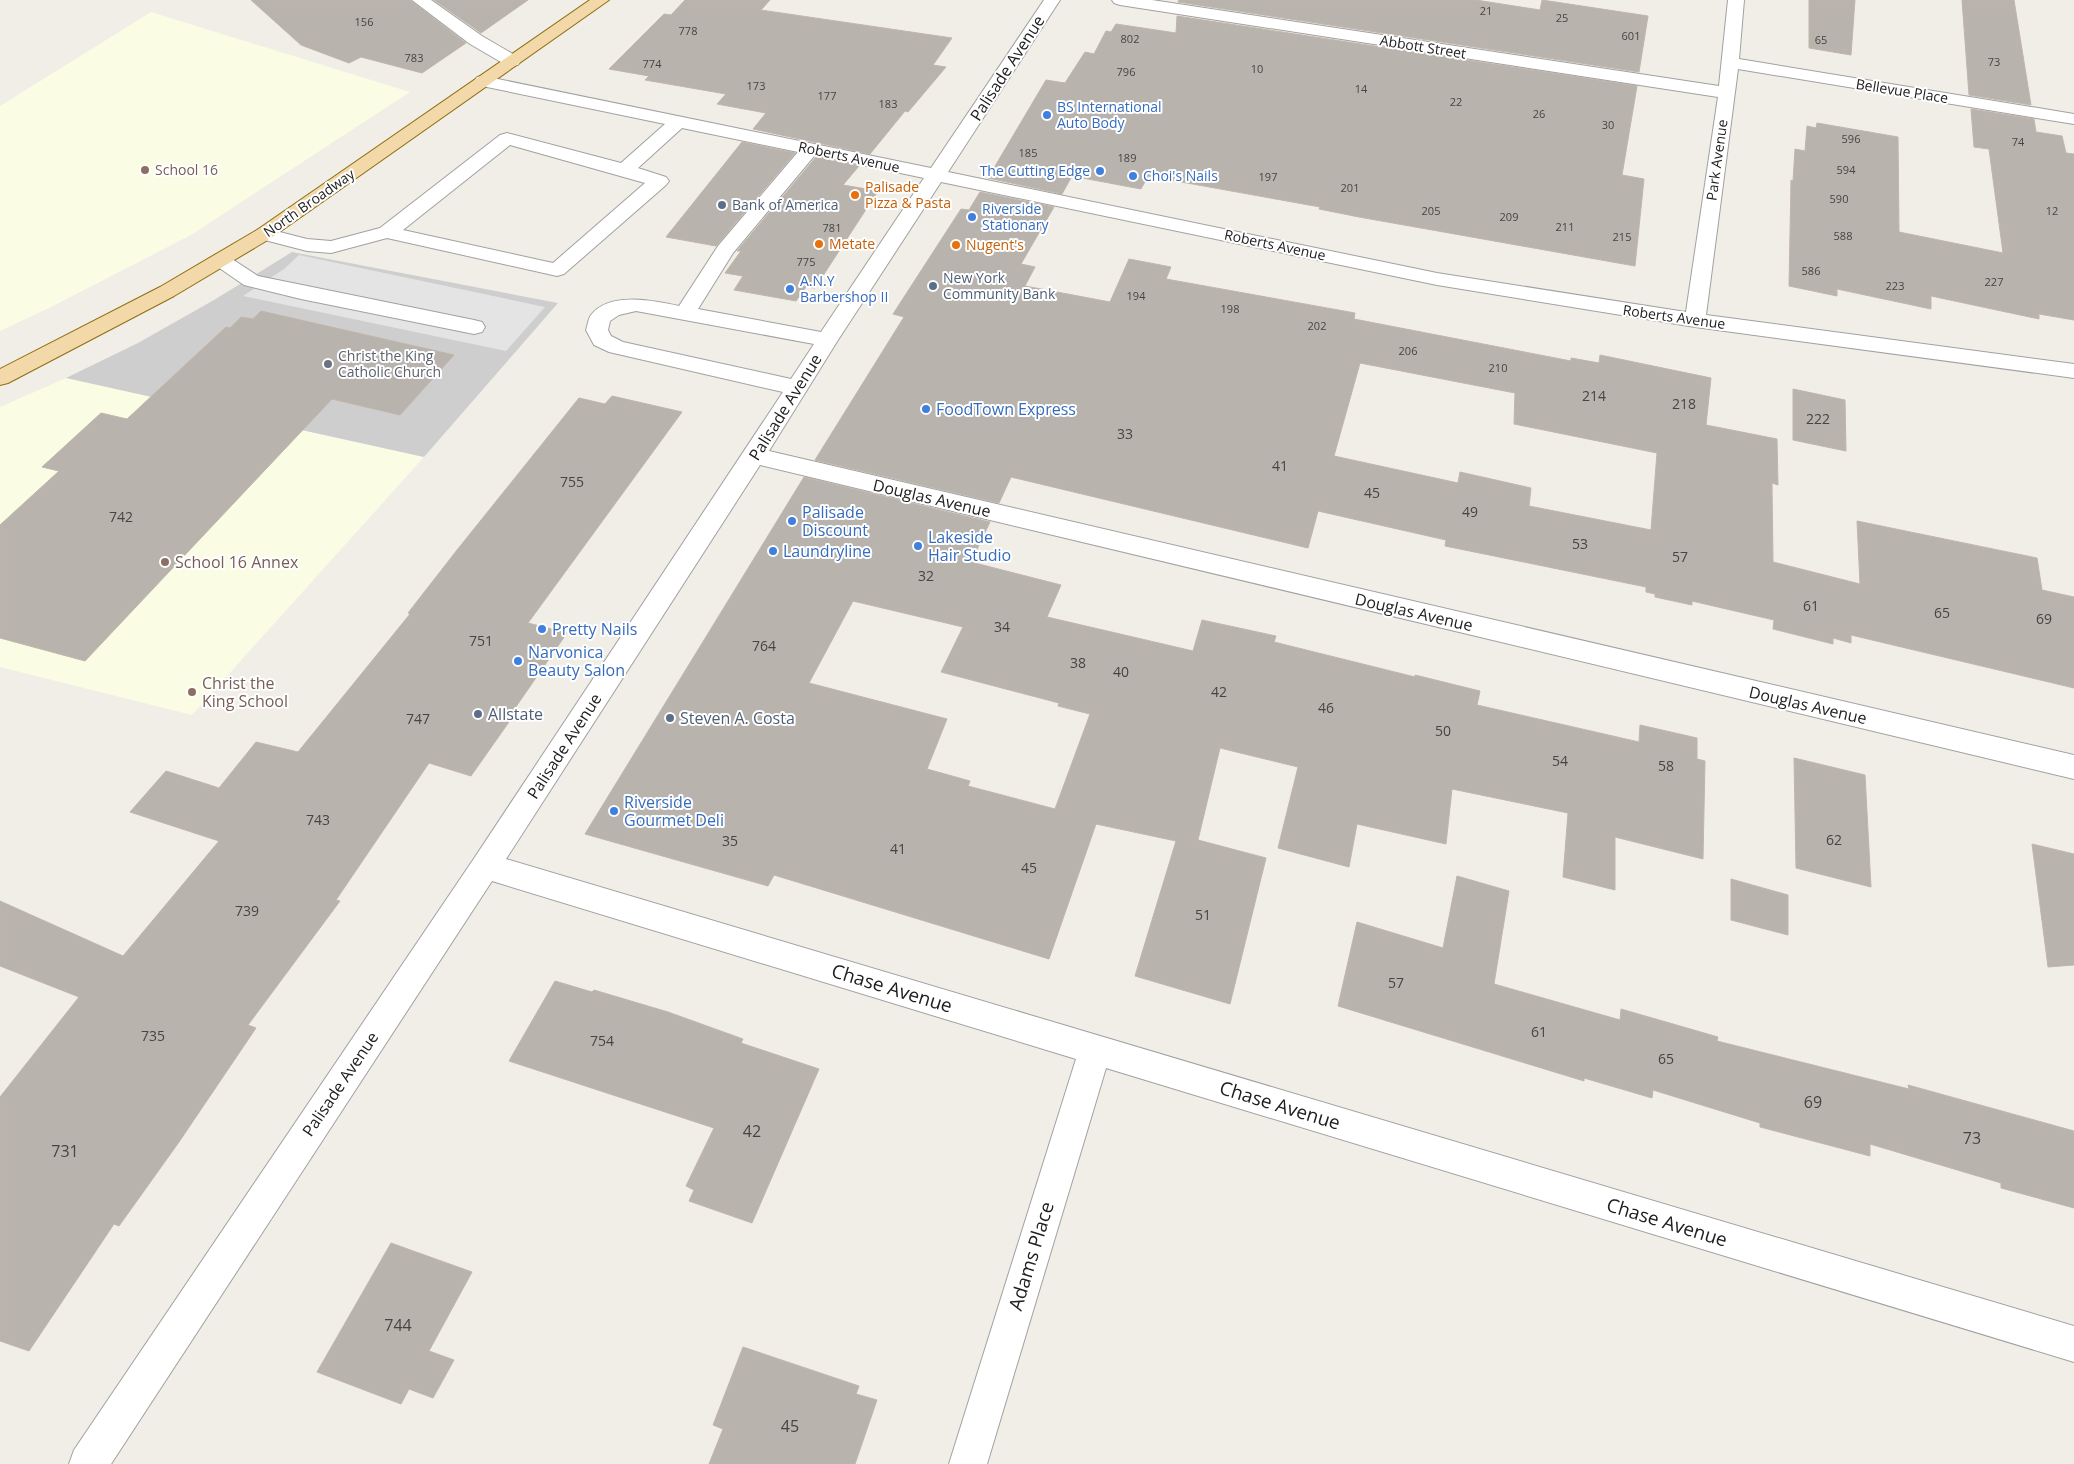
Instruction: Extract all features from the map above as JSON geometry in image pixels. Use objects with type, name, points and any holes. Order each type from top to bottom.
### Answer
[{"type":"main road","name":"North Broadway","points":[[0,378],[126,314],[264,234],[600,0]]},
{"type":"street","points":[[420,0],[476,40],[512,61]]},
{"type":"street","name":"Palisade Avenue","points":[[88,1464],[485,866],[754,456],[827,340],[1052,0]]},
{"type":"street","name":"Abbott Street","points":[[1120,0],[1727,93]]},
{"type":"street","name":"Park Avenue","points":[[1696,320],[1727,93],[1736,0]]},
{"type":"street","name":"Bellevue Place","points":[[1730,63],[2074,119]]},
{"type":"street","name":"Roberts Avenue","points":[[484,81],[1437,279],[1696,320],[2074,371]]},
{"type":"street","points":[[625,170],[678,122]]},
{"type":"street","points":[[264,234],[306,245],[331,247],[387,232],[507,139],[625,170],[659,181],[557,270],[387,232]]},
{"type":"street","points":[[685,312],[725,250],[810,149]]},
{"type":"street","points":[[222,260],[251,281],[301,294],[474,327]]},
{"type":"street","points":[[797,388],[617,347],[602,340],[597,330],[600,318],[612,310],[636,305],[685,312],[827,340]]},
{"type":"street","name":"Douglas Avenue","points":[[754,456],[2074,767]]},
{"type":"street","name":"Chase Avenue","points":[[485,866],[2074,1344]]},
{"type":"street","name":"Adams Place","points":[[968,1464],[1095,1049]]},
{"type":"shaded area","name":"School 16","points":[[151,12],[410,92],[191,235],[0,331],[0,106]]},
{"type":"shaded area","points":[[292,252],[558,303],[424,457],[66,378],[138,343],[214,300]]},
{"type":"shaded area","points":[[299,255],[545,307],[506,351],[243,296],[284,269]]},
{"type":"shaded area","name":"School 16 Annex","points":[[66,378],[424,457],[192,715],[0,667],[0,407]]},
{"type":"building","points":[[251,0],[410,0],[466,43],[422,73],[361,57],[349,63],[301,45]]},
{"type":"building","points":[[434,0],[528,0],[481,33]]},
{"type":"building","points":[[685,0],[770,0],[761,10],[952,38],[933,65],[946,67],[908,112],[905,111],[870,154],[753,129],[766,113],[717,104],[726,94],[645,80],[649,76],[609,69],[664,14],[671,15]]},
{"type":"building","points":[[1179,0],[1476,0],[1540,10],[1542,0],[1648,16],[1639,72],[1178,2]]},
{"type":"building","points":[[1809,0],[1855,0],[1851,55],[1809,48]]},
{"type":"building","points":[[1962,0],[2014,0],[2031,105],[1969,95]]},
{"type":"building","points":[[1177,16],[1637,86],[1622,175],[1644,179],[1635,266],[1359,217],[1319,209],[1320,207],[1148,176],[1141,189],[1072,176],[1062,194],[988,178],[1046,80],[1065,83],[1085,52],[1094,54],[1106,31],[1111,32],[1116,24],[1176,33]]},
{"type":"building","points":[[1971,109],[2034,119],[2036,132],[2062,136],[2066,153],[2074,154],[2074,320],[2039,314],[2039,319],[1931,296],[1931,309],[1837,289],[1837,296],[1789,286],[1791,180],[1793,181],[1795,149],[1805,151],[1807,126],[1816,128],[1817,123],[1898,137],[1899,232],[2003,253],[1989,149],[1974,147]]},
{"type":"building","name":"Bank of America","points":[[742,142],[795,153],[716,246],[666,237]]},
{"type":"building","points":[[816,157],[859,166],[843,185],[878,191],[815,288],[806,287],[796,301],[734,290],[743,276],[725,273],[741,251],[737,251]]},
{"type":"building","points":[[980,192],[1054,207],[1021,264],[1035,267],[1025,286],[1110,302],[1129,259],[1171,267],[1166,279],[1355,313],[1354,319],[1571,361],[1571,358],[1599,363],[1600,355],[1711,378],[1706,425],[1777,439],[1778,485],[1772,483],[1773,562],[1860,584],[1857,521],[2037,558],[2042,590],[2074,597],[2074,688],[1851,635],[1851,643],[1833,638],[1833,644],[1773,629],[1774,620],[1692,601],[1692,605],[1655,597],[1655,594],[1646,592],[1646,587],[1445,546],[1446,540],[1318,511],[1308,548],[1011,477],[999,503],[815,460],[904,317],[893,314],[961,209],[969,210]],"holes":[[[1360,363],[1515,393],[1514,424],[1657,453],[1651,530],[1529,506],[1531,488],[1460,472],[1458,483],[1334,456]]]},
{"type":"building","points":[[261,311],[454,355],[400,415],[332,399],[85,661],[0,638],[0,525],[59,471],[42,467],[101,413],[127,419],[226,327],[230,328],[241,317],[253,319]]},
{"type":"building","points":[[1793,389],[1845,400],[1846,451],[1793,440]]},
{"type":"building","points":[[612,396],[682,412],[528,623],[567,633],[513,711],[516,712],[471,776],[429,763],[336,900],[340,901],[248,1025],[256,1028],[179,1142],[119,1226],[114,1224],[29,1351],[0,1341],[0,1097],[79,997],[0,966],[0,901],[123,956],[219,841],[130,812],[166,771],[219,788],[256,742],[298,752],[410,614],[408,613],[457,550],[579,398],[605,404]]},
{"type":"building","points":[[804,477],[990,522],[971,562],[1061,585],[1047,617],[1193,651],[1202,620],[1276,636],[1274,642],[1480,691],[1477,705],[1639,742],[1640,725],[1697,738],[1697,759],[1705,761],[1703,859],[1615,837],[1615,890],[1563,877],[1568,813],[1452,789],[1446,844],[1357,824],[1349,867],[1278,848],[1298,767],[1220,748],[1198,840],[1266,858],[1230,1004],[1135,976],[1176,841],[1096,824],[1049,959],[774,875],[768,886],[585,834]],"holes":[[[853,601],[963,627],[941,672],[1059,703],[1058,706],[1090,714],[1055,809],[968,786],[970,781],[927,769],[947,719],[809,683]]]},
{"type":"building","points":[[1794,758],[1865,775],[1871,887],[1796,868]]},
{"type":"building","points":[[2032,844],[2074,854],[2074,965],[2048,967]]},
{"type":"building","points":[[1457,876],[1509,891],[1494,984],[1620,1020],[1621,1009],[1718,1037],[1717,1041],[1909,1089],[1908,1085],[2074,1131],[2074,1208],[2001,1188],[2001,1183],[1870,1144],[1870,1156],[1760,1127],[1760,1123],[1653,1090],[1652,1098],[1584,1078],[1584,1081],[1338,1006],[1357,922],[1443,948]]},
{"type":"building","points":[[1731,879],[1788,895],[1788,935],[1731,920]]},
{"type":"building","points":[[555,981],[592,992],[594,990],[668,1012],[743,1039],[741,1043],[819,1069],[752,1223],[689,1201],[694,1190],[686,1186],[714,1128],[509,1061]]},
{"type":"building","points":[[391,1243],[472,1272],[429,1351],[454,1360],[433,1398],[409,1389],[401,1404],[317,1372]]},
{"type":"building","points":[[743,1347],[859,1386],[856,1394],[877,1400],[855,1464],[709,1464],[723,1429],[713,1425]]},
{"type":"place","name":"BS International Auto Body","points":[[1047,115]]},
{"type":"place","name":"School 16","points":[[145,170]]},
{"type":"place","name":"The Cutting Edge","points":[[1100,171]]},
{"type":"place","name":"Choi's Nails","points":[[1133,176]]},
{"type":"place","name":"Palisade Pizza & Pasta","points":[[855,195]]},
{"type":"place","name":"Bank of America","points":[[722,205]]},
{"type":"place","name":"Riverside Stationary","points":[[972,217]]},
{"type":"place","name":"Metate","points":[[819,244]]},
{"type":"place","name":"Nugent's","points":[[956,245]]},
{"type":"place","name":"New York Community Bank","points":[[933,286]]},
{"type":"place","name":"A.N.Y Barbershop II","points":[[790,289]]},
{"type":"place","name":"Christ the King Catholic Church","points":[[328,364]]},
{"type":"place","name":"FoodTown Express","points":[[926,409]]},
{"type":"place","name":"Palisade Discount","points":[[792,521]]},
{"type":"place","name":"Lakeside Hair Studio","points":[[918,546]]},
{"type":"place","name":"Laundryline","points":[[773,551]]},
{"type":"place","name":"School 16 Annex","points":[[165,562]]},
{"type":"place","name":"Pretty Nails","points":[[542,629]]},
{"type":"place","name":"Narvonica Beauty Salon","points":[[518,661]]},
{"type":"place","name":"Christ the King School","points":[[192,692]]},
{"type":"place","name":"Allstate","points":[[478,714]]},
{"type":"place","name":"Steven A. Costa","points":[[670,718]]},
{"type":"place","name":"Riverside Gourmet Deli","points":[[614,811]]}]
